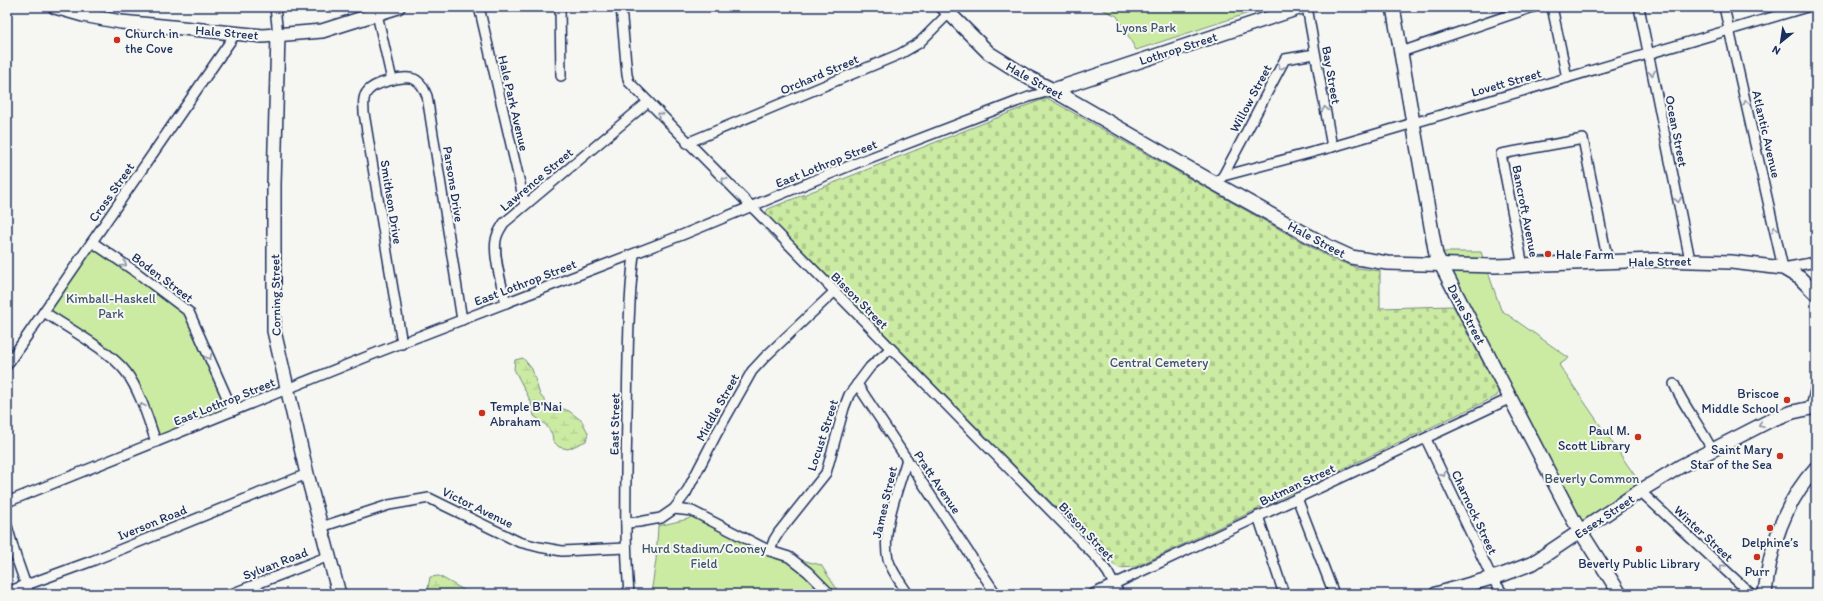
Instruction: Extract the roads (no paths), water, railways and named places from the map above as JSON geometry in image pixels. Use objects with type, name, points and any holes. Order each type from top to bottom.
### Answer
[{"type":"main road","name":"Hale Street","points":[[55,7],[90,11],[121,22],[263,36],[322,31],[398,7]]},
{"type":"main road","name":"Lothrop Street","points":[[1053,90],[1302,7]]},
{"type":"main road","name":"Dane Street","points":[[1393,7],[1433,243],[1441,265],[1580,531],[1620,594]]},
{"type":"main road","name":"Hale Street","points":[[946,10],[989,53],[1029,78],[1219,180],[1329,247],[1351,257],[1387,263],[1441,265],[1523,266],[1690,260],[1731,262],[1783,268],[1800,278],[1816,294]]},
{"type":"main road","name":"Corning Street","points":[[278,35],[273,317],[277,350],[307,474],[339,594]]},
{"type":"main road","name":"Essex Street","points":[[1436,594],[1492,578],[1533,563],[1667,474],[1782,416],[1814,408]]},
{"type":"main road","points":[[1765,594],[1771,555],[1780,528],[1799,490],[1816,468]]},
{"type":"street","points":[[275,7],[278,35]]},
{"type":"street","name":"Hale Park Avenue","points":[[479,7],[525,205]]},
{"type":"street","points":[[560,7],[561,76]]},
{"type":"street","name":"Bisson Street","points":[[621,7],[627,75],[629,82],[687,143],[1098,559],[1114,583],[1119,594]]},
{"type":"street","name":"Bay Street","points":[[1307,7],[1332,147]]},
{"type":"street","points":[[1401,52],[1533,7]]},
{"type":"street","points":[[1552,7],[1567,78]]},
{"type":"street","name":"Ocean Street","points":[[1639,7],[1690,260]]},
{"type":"street","name":"Atlantic Avenue","points":[[1724,7],[1783,268]]},
{"type":"street","name":"Lovett Street","points":[[1219,180],[1807,7]]},
{"type":"street","points":[[1814,7],[1816,14]]},
{"type":"street","name":"Orchard Street","points":[[687,143],[900,54],[920,43],[946,10]]},
{"type":"street","points":[[377,14],[392,80]]},
{"type":"street","name":"Cross Street","points":[[7,365],[236,33]]},
{"type":"street","name":"Willow Street","points":[[1219,180],[1285,59],[1315,54]]},
{"type":"street","name":"Parsons Drive","points":[[392,80],[407,77],[415,79],[422,84],[427,96],[462,320]]},
{"type":"street","name":"Smithson Drive","points":[[392,80],[371,87],[366,92],[364,98],[364,113],[402,344]]},
{"type":"street","name":"East Lothrop Street","points":[[7,502],[382,351],[751,208],[854,164],[1029,97],[1053,90]]},
{"type":"street","name":"Lawrence Street","points":[[506,303],[499,274],[496,241],[499,231],[504,223],[648,102]]},
{"type":"street","name":"Bancroft Avenue","points":[[1523,266],[1501,154],[1583,139],[1608,262]]},
{"type":"street","name":"Boden Street","points":[[92,242],[136,272],[189,312],[233,411]]},
{"type":"street","name":"East Street","points":[[629,594],[626,523],[630,296],[634,254]]},
{"type":"street","points":[[1783,268],[1816,262]]},
{"type":"street","name":"Middle Street","points":[[626,523],[661,518],[674,509],[686,493],[717,433],[752,371],[834,292]]},
{"type":"street","points":[[44,312],[93,344],[125,371],[134,386],[156,442]]},
{"type":"street","name":"Locust Street","points":[[770,551],[774,540],[826,473],[849,395],[870,368],[890,349]]},
{"type":"street","name":"Pratt Avenue","points":[[858,384],[996,594]]},
{"type":"street","points":[[1674,384],[1684,404],[1712,450]]},
{"type":"street","points":[[1814,408],[1816,386]]},
{"type":"street","name":"Butman Street","points":[[1093,594],[1511,398]]},
{"type":"street","name":"Charnock Street","points":[[1426,439],[1492,578],[1503,594]]},
{"type":"street","name":"James Street","points":[[907,459],[895,500],[887,536],[887,543],[888,560],[894,573],[908,594]]},
{"type":"street","name":"Iverson Road","points":[[7,592],[27,590],[92,561],[307,474]]},
{"type":"street","name":"Winter Street","points":[[1640,491],[1751,594]]},
{"type":"street","name":"Victor Avenue","points":[[321,527],[389,505],[429,498],[519,542],[562,551],[626,548]]},
{"type":"street","points":[[1297,498],[1334,594]]},
{"type":"street","points":[[674,509],[692,511],[770,551],[789,557],[798,563],[830,594]]},
{"type":"street","points":[[1258,516],[1284,594]]},
{"type":"street","points":[[7,526],[27,590]]},
{"type":"street","name":"Sylvan Road","points":[[231,594],[329,556]]},
{"type":"street","points":[[1751,594],[1765,594]]},
{"type":"place","name":"Church in the Cove","points":[[117,40]]},
{"type":"place","name":"Hale Farm","points":[[1548,254]]},
{"type":"place","name":"Briscoe Middle School","points":[[1787,400]]},
{"type":"place","name":"Temple B'Nai Abraham","points":[[482,413]]},
{"type":"place","name":"Paul M. Scott Library","points":[[1638,437]]},
{"type":"place","name":"Saint Mary Star of the Sea","points":[[1780,456]]},
{"type":"place","name":"Delphine’s","points":[[1770,528]]},
{"type":"place","name":"Beverly Public Library","points":[[1639,549]]},
{"type":"place","name":"Purr","points":[[1757,557]]},
{"type":"park label","name":"Lyons Park","points":[[1146,27]]},
{"type":"park label","name":"Kimball-Haskell Park","points":[[111,306]]},
{"type":"park label","name":"Central Cemetery","points":[[1159,362]]},
{"type":"park label","name":"Beverly Common","points":[[1592,478]]},
{"type":"park label","name":"Hurd Stadium/Cooney Field","points":[[704,556]]}]
